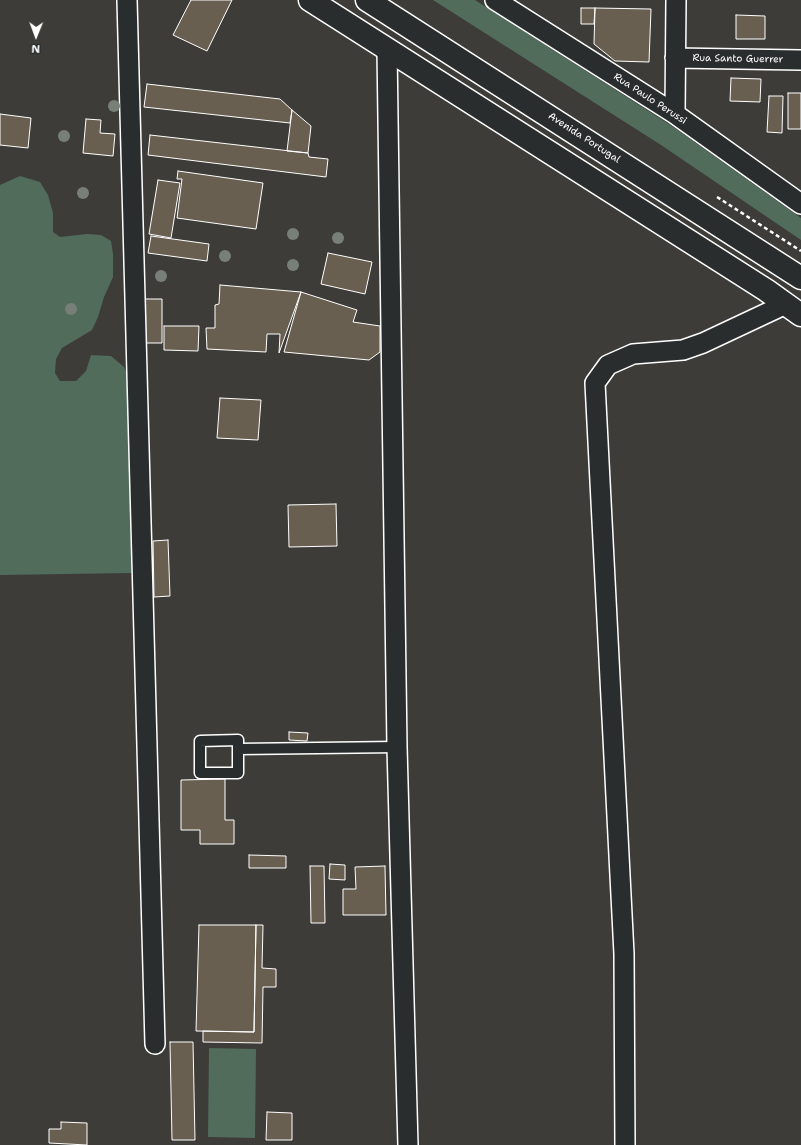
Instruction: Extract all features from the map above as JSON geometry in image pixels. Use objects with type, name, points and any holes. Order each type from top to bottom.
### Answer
[{"type":"main road","points":[[310,0],[766,290],[793,310]]},
{"type":"main road","name":"Avenida Portugal","points":[[367,0],[801,278]]},
{"type":"street","points":[[126,0],[155,1044]]},
{"type":"street","name":"Rua Paulo Perussi","points":[[494,0],[674,114],[801,204]]},
{"type":"street","points":[[674,114],[676,0]]},
{"type":"street","points":[[387,49],[397,746],[408,1145]]},
{"type":"street","name":"Rua Santo Guerrer","points":[[675,58],[801,60]]},
{"type":"street","points":[[625,1145],[624,954],[595,383],[608,365],[633,354],[683,350],[793,310]]},
{"type":"lane","points":[[200,740],[238,740],[238,749],[238,773],[200,773],[200,740]]},
{"type":"lane","points":[[238,749],[397,746]]},
{"type":"green space","points":[[433,0],[475,0],[675,128],[801,218],[801,240],[661,145]]},
{"type":"green space","points":[[20,176],[40,182],[48,195],[53,213],[53,232],[60,237],[87,234],[101,235],[111,241],[113,254],[113,277],[104,297],[98,317],[92,330],[62,348],[56,359],[55,373],[60,381],[76,381],[86,371],[91,355],[111,356],[124,367],[129,379],[133,573],[0,575],[0,185]]},
{"type":"green space","points":[[209,1048],[256,1049],[255,1138],[208,1137]]},
{"type":"building","points":[[191,0],[232,0],[207,51],[173,35]]},
{"type":"building","points":[[581,8],[595,8],[594,24],[581,24]]},
{"type":"building","points":[[595,8],[651,9],[649,62],[615,61],[594,44]]},
{"type":"building","points":[[736,15],[765,16],[765,39],[736,39]]},
{"type":"building","points":[[731,78],[761,79],[760,102],[730,101]]},
{"type":"building","points":[[147,84],[280,99],[292,110],[290,123],[144,107]]},
{"type":"building","points":[[788,93],[801,93],[801,129],[788,129]]},
{"type":"building","points":[[769,96],[783,96],[782,133],[767,132]]},
{"type":"building","points":[[292,110],[311,126],[308,153],[287,151]]},
{"type":"building","points":[[0,114],[31,118],[28,148],[0,145]]},
{"type":"building","points":[[86,119],[101,120],[100,133],[115,134],[113,156],[83,153]]},
{"type":"building","points":[[150,135],[308,153],[309,157],[328,159],[326,177],[148,155]]},
{"type":"building","points":[[178,171],[263,183],[256,229],[177,218],[182,179],[177,179]]},
{"type":"building","points":[[158,180],[180,183],[171,238],[149,234]]},
{"type":"building","points":[[151,236],[209,244],[207,261],[148,253]]},
{"type":"building","points":[[328,253],[372,262],[365,294],[321,284]]},
{"type":"building","points":[[220,285],[301,292],[279,353],[280,334],[267,334],[266,352],[207,349],[206,328],[215,328],[215,305],[219,304]]},
{"type":"building","points":[[301,292],[357,310],[353,322],[380,326],[380,352],[369,360],[284,352]]},
{"type":"building","points":[[145,299],[162,299],[162,343],[145,343]]},
{"type":"building","points":[[164,326],[199,326],[198,351],[164,350]]},
{"type":"building","points":[[220,398],[261,400],[258,440],[217,438]]},
{"type":"building","points":[[336,504],[337,546],[289,547],[288,505]]},
{"type":"building","points":[[168,540],[170,596],[154,597],[153,541]]},
{"type":"building","points":[[289,732],[308,733],[307,741],[289,740]]},
{"type":"building","points":[[225,779],[225,820],[234,820],[234,844],[200,844],[200,830],[181,830],[181,780]]},
{"type":"building","points":[[249,855],[286,856],[286,868],[249,868]]},
{"type":"building","points":[[330,864],[345,865],[345,880],[329,879]]},
{"type":"building","points":[[310,866],[324,866],[325,923],[311,923]]},
{"type":"building","points":[[385,866],[386,915],[343,915],[343,889],[356,889],[355,867]]},
{"type":"building","points":[[199,925],[256,925],[254,1032],[196,1031]]},
{"type":"building","points":[[256,925],[263,925],[262,968],[276,969],[276,987],[263,987],[262,1043],[203,1042],[203,1031],[254,1032]]},
{"type":"building","points":[[170,1042],[193,1042],[195,1140],[172,1140]]},
{"type":"building","points":[[267,1112],[292,1113],[292,1140],[266,1140]]},
{"type":"building","points":[[61,1122],[87,1123],[87,1145],[49,1143],[49,1129],[61,1129]]}]
